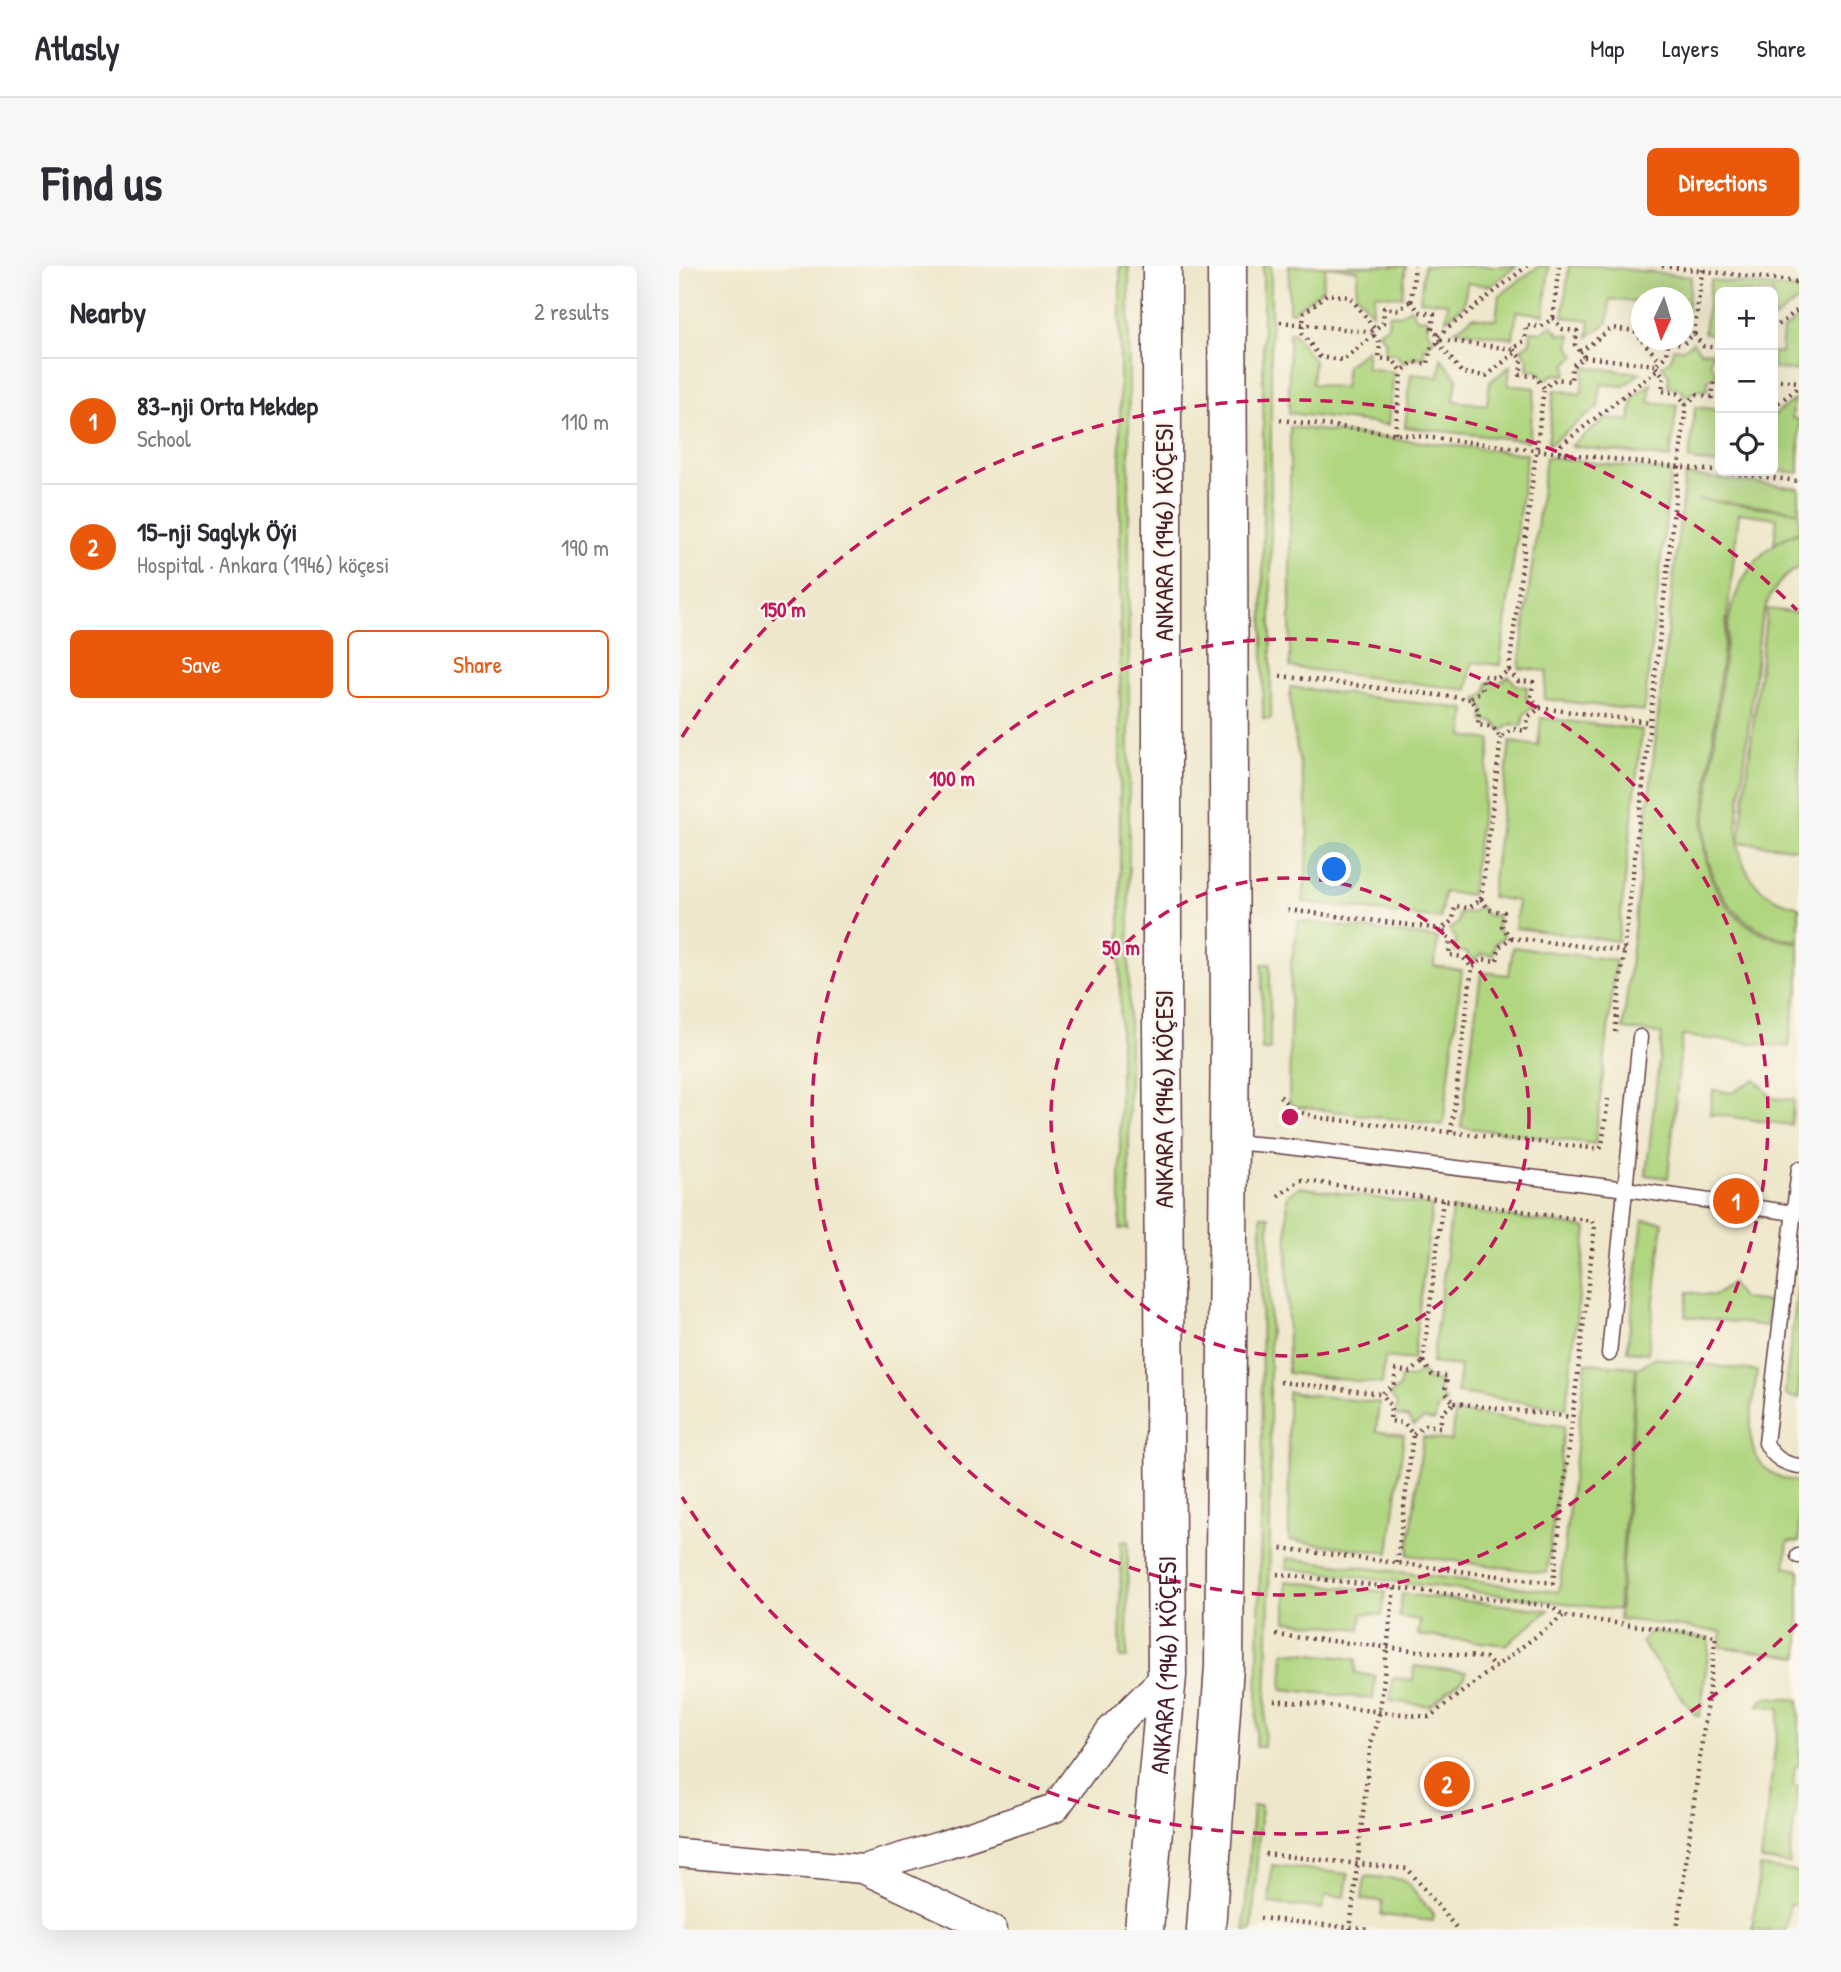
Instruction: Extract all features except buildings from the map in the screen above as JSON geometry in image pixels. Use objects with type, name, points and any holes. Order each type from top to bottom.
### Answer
[{"type":"main road","name":"ANKARA (1946) KÖÇESI","points":[[1144,1930],[1167,1675],[1162,1039],[1162,266]]},
{"type":"main road","points":[[1206,1930],[1224,1666],[1228,1142],[1227,266]]},
{"type":"street","points":[[863,1869],[943,1846],[1055,1808],[1110,1731],[1167,1675]]},
{"type":"street","points":[[679,1853],[863,1869],[993,1930]]},
{"type":"lane","points":[[1609,1354],[1640,1037]]},
{"type":"lane","points":[[1228,1142],[1280,1146],[1626,1189],[1794,1213]]},
{"type":"lane","points":[[1799,1169],[1766,1443],[1770,1452],[1780,1461],[1799,1466]]},
{"type":"path","points":[[1415,266],[1411,301],[1419,313],[1434,314],[1432,329],[1462,373],[1486,376],[1525,340],[1526,325],[1541,327],[1553,317],[1559,266]]},
{"type":"path","points":[[1402,371],[1413,362],[1428,364],[1430,349],[1439,339],[1527,266]]},
{"type":"path","points":[[1662,266],[1702,268],[1799,282]]},
{"type":"path","points":[[1702,268],[1694,334],[1703,346],[1718,350]]},
{"type":"path","points":[[1395,433],[1402,371],[1393,359],[1379,358],[1380,343],[1374,332],[1350,297],[1327,294],[1304,313],[1302,334],[1320,357],[1343,360],[1374,332],[1383,323],[1384,308],[1399,310],[1411,301]]},
{"type":"path","points":[[1778,325],[1799,309]]},
{"type":"path","points":[[1553,317],[1562,329],[1577,331],[1575,345],[1582,355],[1657,365]]},
{"type":"path","points":[[1280,322],[1374,332]]},
{"type":"path","points":[[1544,388],[1556,379],[1571,381],[1572,366],[1612,328],[1631,330]]},
{"type":"path","points":[[1439,339],[1514,350],[1522,360],[1520,375],[1535,376],[1544,388],[1509,670],[1518,681],[1532,682],[1531,696],[1540,708]]},
{"type":"path","points":[[1648,350],[1664,377],[1662,391],[1677,393],[1686,404]]},
{"type":"path","points":[[1560,453],[1561,445],[1657,365],[1666,356],[1667,350]]},
{"type":"path","points":[[1778,380],[1799,383]]},
{"type":"path","points":[[1615,1036],[1686,404],[1697,395],[1712,397],[1715,382]]},
{"type":"path","points":[[1778,402],[1799,383]]},
{"type":"path","points":[[1280,420],[1799,481]]},
{"type":"path","points":[[1280,676],[1470,699],[1482,691],[1484,676],[1498,678],[1509,670]]},
{"type":"path","points":[[1470,699],[1479,711],[1478,725],[1492,727],[1501,738]]},
{"type":"path","points":[[1625,951],[1511,937],[1502,926],[1504,912],[1489,911],[1481,899],[1501,738],[1512,729],[1526,731],[1528,717],[1540,708],[1650,722]]},
{"type":"path","points":[[1442,929],[1453,920],[1455,906],[1469,908],[1481,899]]},
{"type":"path","points":[[1288,910],[1442,929],[1451,940],[1449,955],[1463,957],[1472,968]]},
{"type":"path","points":[[1451,1132],[1472,968],[1483,959],[1497,961],[1499,947],[1511,937]]},
{"type":"path","points":[[1280,1096],[1289,1107],[1321,1118],[1602,1149],[1609,1091]]},
{"type":"path","points":[[1278,1196],[1301,1180],[1595,1222],[1553,1583],[1279,1548]]},
{"type":"path","points":[[1443,1200],[1423,1362],[1432,1375],[1447,1376],[1445,1392],[1454,1403],[1572,1418]]},
{"type":"path","points":[[1280,1382],[1382,1394],[1394,1385],[1396,1370],[1411,1372],[1423,1362]]},
{"type":"path","points":[[1382,1394],[1391,1406],[1389,1421],[1404,1423],[1413,1434]]},
{"type":"path","points":[[1397,1563],[1413,1434],[1425,1425],[1440,1427],[1442,1413],[1454,1403]]},
{"type":"path","points":[[1277,1574],[1551,1606],[1563,1616],[1716,1636],[1677,1930]]},
{"type":"path","points":[[1351,1929],[1371,1741],[1380,1711],[1394,1587]]},
{"type":"path","points":[[1274,1700],[1429,1717],[1563,1616]]},
{"type":"path","points":[[1276,1635],[1486,1658],[1495,1668]]},
{"type":"path","points":[[1265,1854],[1408,1869],[1458,1930]]},
{"type":"path","points":[[1260,1917],[1371,1930]]},
{"type":"green space","points":[[1120,266],[1129,266],[1129,1229],[1120,1229]]},
{"type":"green space","points":[[1263,266],[1271,266],[1271,719],[1263,719]]},
{"type":"green space","points":[[1289,266],[1326,266],[1322,289],[1293,312],[1289,311]]},
{"type":"green space","points":[[1326,266],[1406,266],[1402,297],[1375,294],[1372,313],[1356,293],[1358,270]]},
{"type":"green space","points":[[1424,266],[1516,266],[1490,286],[1467,283],[1464,305],[1446,320],[1448,303],[1420,300]]},
{"type":"green space","points":[[1539,266],[1549,266],[1544,315],[1517,311],[1513,338],[1455,330],[1473,317],[1496,320],[1499,296]]},
{"type":"green space","points":[[1569,266],[1596,266],[1691,277],[1690,287],[1631,287],[1631,302],[1610,299],[1608,322],[1588,337],[1590,320],[1563,317]]},
{"type":"green space","points":[[1711,280],[1773,287],[1715,287],[1715,334],[1704,333]]},
{"type":"green space","points":[[1778,288],[1799,290],[1799,300],[1778,316]]},
{"type":"green space","points":[[1410,308],[1417,318],[1428,319],[1427,330],[1434,340],[1425,346],[1423,358],[1412,357],[1403,363],[1396,354],[1384,353],[1386,342],[1378,332],[1388,326],[1389,314],[1400,315]]},
{"type":"green space","points":[[1799,318],[1797,371],[1778,369],[1783,330]]},
{"type":"green space","points":[[1552,325],[1559,334],[1571,335],[1569,347],[1576,356],[1567,363],[1566,375],[1555,374],[1545,380],[1538,371],[1527,370],[1528,358],[1521,349],[1530,342],[1531,331],[1543,332]]},
{"type":"green space","points":[[1289,333],[1293,333],[1314,361],[1312,384],[1344,388],[1347,365],[1368,349],[1366,368],[1394,372],[1388,425],[1289,413]]},
{"type":"green space","points":[[1694,343],[1700,351],[1712,352],[1710,364],[1715,370],[1715,375],[1708,380],[1707,391],[1696,390],[1686,397],[1679,388],[1668,387],[1669,375],[1662,366],[1671,359],[1673,350],[1694,350]]},
{"type":"green space","points":[[1441,358],[1457,378],[1454,401],[1487,405],[1490,382],[1510,366],[1508,385],[1535,388],[1529,441],[1405,427],[1411,374],[1439,377]]},
{"type":"green space","points":[[1585,367],[1640,373],[1624,386],[1601,384],[1598,407],[1548,444],[1554,390],[1581,394]]},
{"type":"green space","points":[[1651,383],[1649,402],[1677,405],[1670,458],[1571,446],[1607,418],[1630,421],[1633,398]]},
{"type":"green space","points":[[1794,400],[1792,418],[1799,420],[1799,473],[1778,471],[1778,412]]},
{"type":"green space","points":[[1695,407],[1715,409],[1715,463],[1689,460]]},
{"type":"green space","points":[[1290,427],[1527,454],[1500,665],[1472,662],[1468,690],[1290,667]]},
{"type":"green space","points":[[1546,457],[1671,472],[1644,711],[1544,699],[1547,671],[1519,668]]},
{"type":"green space","points":[[1685,475],[1799,488],[1799,511],[1697,499],[1799,512],[1799,531],[1774,543],[1777,518],[1739,513],[1703,824],[1708,868],[1726,904],[1756,930],[1799,943],[1799,988],[1789,1047],[1682,1036],[1668,1178],[1646,1175],[1662,1034],[1623,1029]]},
{"type":"green space","points":[[1799,532],[1799,567],[1785,577],[1774,590],[1761,621],[1737,827],[1741,856],[1752,879],[1771,896],[1799,907],[1799,941],[1758,928],[1741,917],[1728,903],[1710,867],[1705,825],[1729,618],[1733,604],[1745,577],[1762,555],[1772,546]]},
{"type":"green space","points":[[1767,609],[1799,613],[1799,849],[1739,842]]},
{"type":"green space","points":[[1509,676],[1516,685],[1527,687],[1526,698],[1533,707],[1524,714],[1522,726],[1511,724],[1502,731],[1494,722],[1483,721],[1484,709],[1477,700],[1486,693],[1488,682],[1499,683]]},
{"type":"green space","points":[[1290,687],[1466,709],[1463,736],[1491,740],[1471,895],[1444,892],[1440,919],[1303,902],[1307,816]]},
{"type":"green space","points":[[1541,718],[1642,730],[1618,941],[1515,928],[1518,901],[1491,897],[1510,742],[1538,746]]},
{"type":"green space","points":[[1480,906],[1487,915],[1498,916],[1497,928],[1504,937],[1495,944],[1493,955],[1482,954],[1473,961],[1466,952],[1454,951],[1456,939],[1449,930],[1458,923],[1459,912],[1471,913]]},
{"type":"green space","points":[[1299,921],[1438,938],[1434,966],[1462,970],[1443,1125],[1292,1106],[1289,1100],[1291,963]]},
{"type":"green space","points":[[1513,947],[1616,960],[1595,1144],[1461,1127],[1481,972],[1509,975]]},
{"type":"green space","points":[[1262,964],[1270,964],[1270,1050],[1262,1050]]},
{"type":"green space","points":[[1755,1079],[1772,1098],[1794,1100],[1791,1125],[1710,1114],[1713,1090],[1732,1093]]},
{"type":"green space","points":[[1299,1187],[1432,1206],[1413,1360],[1385,1357],[1382,1384],[1288,1373],[1287,1196]]},
{"type":"green space","points":[[1452,1209],[1587,1228],[1566,1408],[1457,1393],[1460,1366],[1432,1363]]},
{"type":"green space","points":[[1261,1216],[1269,1216],[1270,1548],[1264,1747],[1256,1747],[1262,1478]]},
{"type":"green space","points":[[1643,1220],[1663,1222],[1648,1353],[1627,1351]]},
{"type":"green space","points":[[1731,1283],[1743,1299],[1769,1302],[1766,1326],[1685,1316],[1688,1292],[1714,1296]]},
{"type":"green space","points":[[1798,1284],[1799,1398],[1787,1396],[1785,1390]]},
{"type":"green space","points":[[1654,1358],[1757,1371],[1751,1424],[1755,1455],[1764,1467],[1778,1477],[1799,1482],[1799,1542],[1788,1541],[1785,1567],[1799,1570],[1799,1657],[1720,1647],[1722,1632],[1619,1619],[1637,1369]]},
{"type":"green space","points":[[1586,1363],[1636,1367],[1618,1610],[1286,1568],[1287,1558],[1559,1592]]},
{"type":"green space","points":[[1422,1371],[1429,1380],[1440,1382],[1439,1393],[1446,1402],[1437,1409],[1435,1421],[1424,1419],[1414,1426],[1407,1417],[1396,1416],[1397,1404],[1390,1395],[1399,1388],[1401,1377],[1412,1378]]},
{"type":"green space","points":[[1288,1392],[1379,1403],[1376,1431],[1404,1435],[1389,1553],[1289,1540]]},
{"type":"green space","points":[[1455,1412],[1564,1426],[1547,1573],[1408,1555],[1423,1437],[1451,1441]]},
{"type":"green space","points":[[1121,1541],[1128,1541],[1127,1658],[1120,1658]]},
{"type":"green space","points":[[1286,1581],[1385,1592],[1382,1615],[1362,1613],[1360,1629],[1286,1621]]},
{"type":"green space","points":[[1402,1594],[1549,1610],[1506,1645],[1418,1635],[1420,1620],[1399,1617]]},
{"type":"green space","points":[[1651,1631],[1710,1639],[1700,1716],[1695,1715],[1641,1642]]},
{"type":"green space","points":[[1284,1651],[1356,1659],[1355,1673],[1375,1676],[1373,1699],[1282,1689]]},
{"type":"green space","points":[[1414,1666],[1466,1672],[1465,1677],[1430,1706],[1390,1701],[1393,1678],[1413,1680]]},
{"type":"green space","points":[[1769,1697],[1799,1700],[1799,1766],[1795,1766],[1793,1786],[1798,1787],[1789,1864],[1761,1860],[1780,1708],[1758,1705]]},
{"type":"green space","points":[[1253,1806],[1261,1806],[1252,1930],[1244,1930]]},
{"type":"green space","points":[[1272,1865],[1348,1874],[1345,1897],[1325,1895],[1323,1909],[1269,1903]]},
{"type":"green space","points":[[1760,1867],[1799,1872],[1799,1905],[1789,1904],[1786,1930],[1752,1930]]},
{"type":"green space","points":[[1365,1876],[1405,1880],[1434,1915],[1433,1921],[1381,1915],[1383,1901],[1362,1899]]},
{"type":"place","name":"83-nji Orta Mekdep","points":[[1736,1201]]},
{"type":"place","name":"15-nji Saglyk Öýi","points":[[1447,1784]]}]
